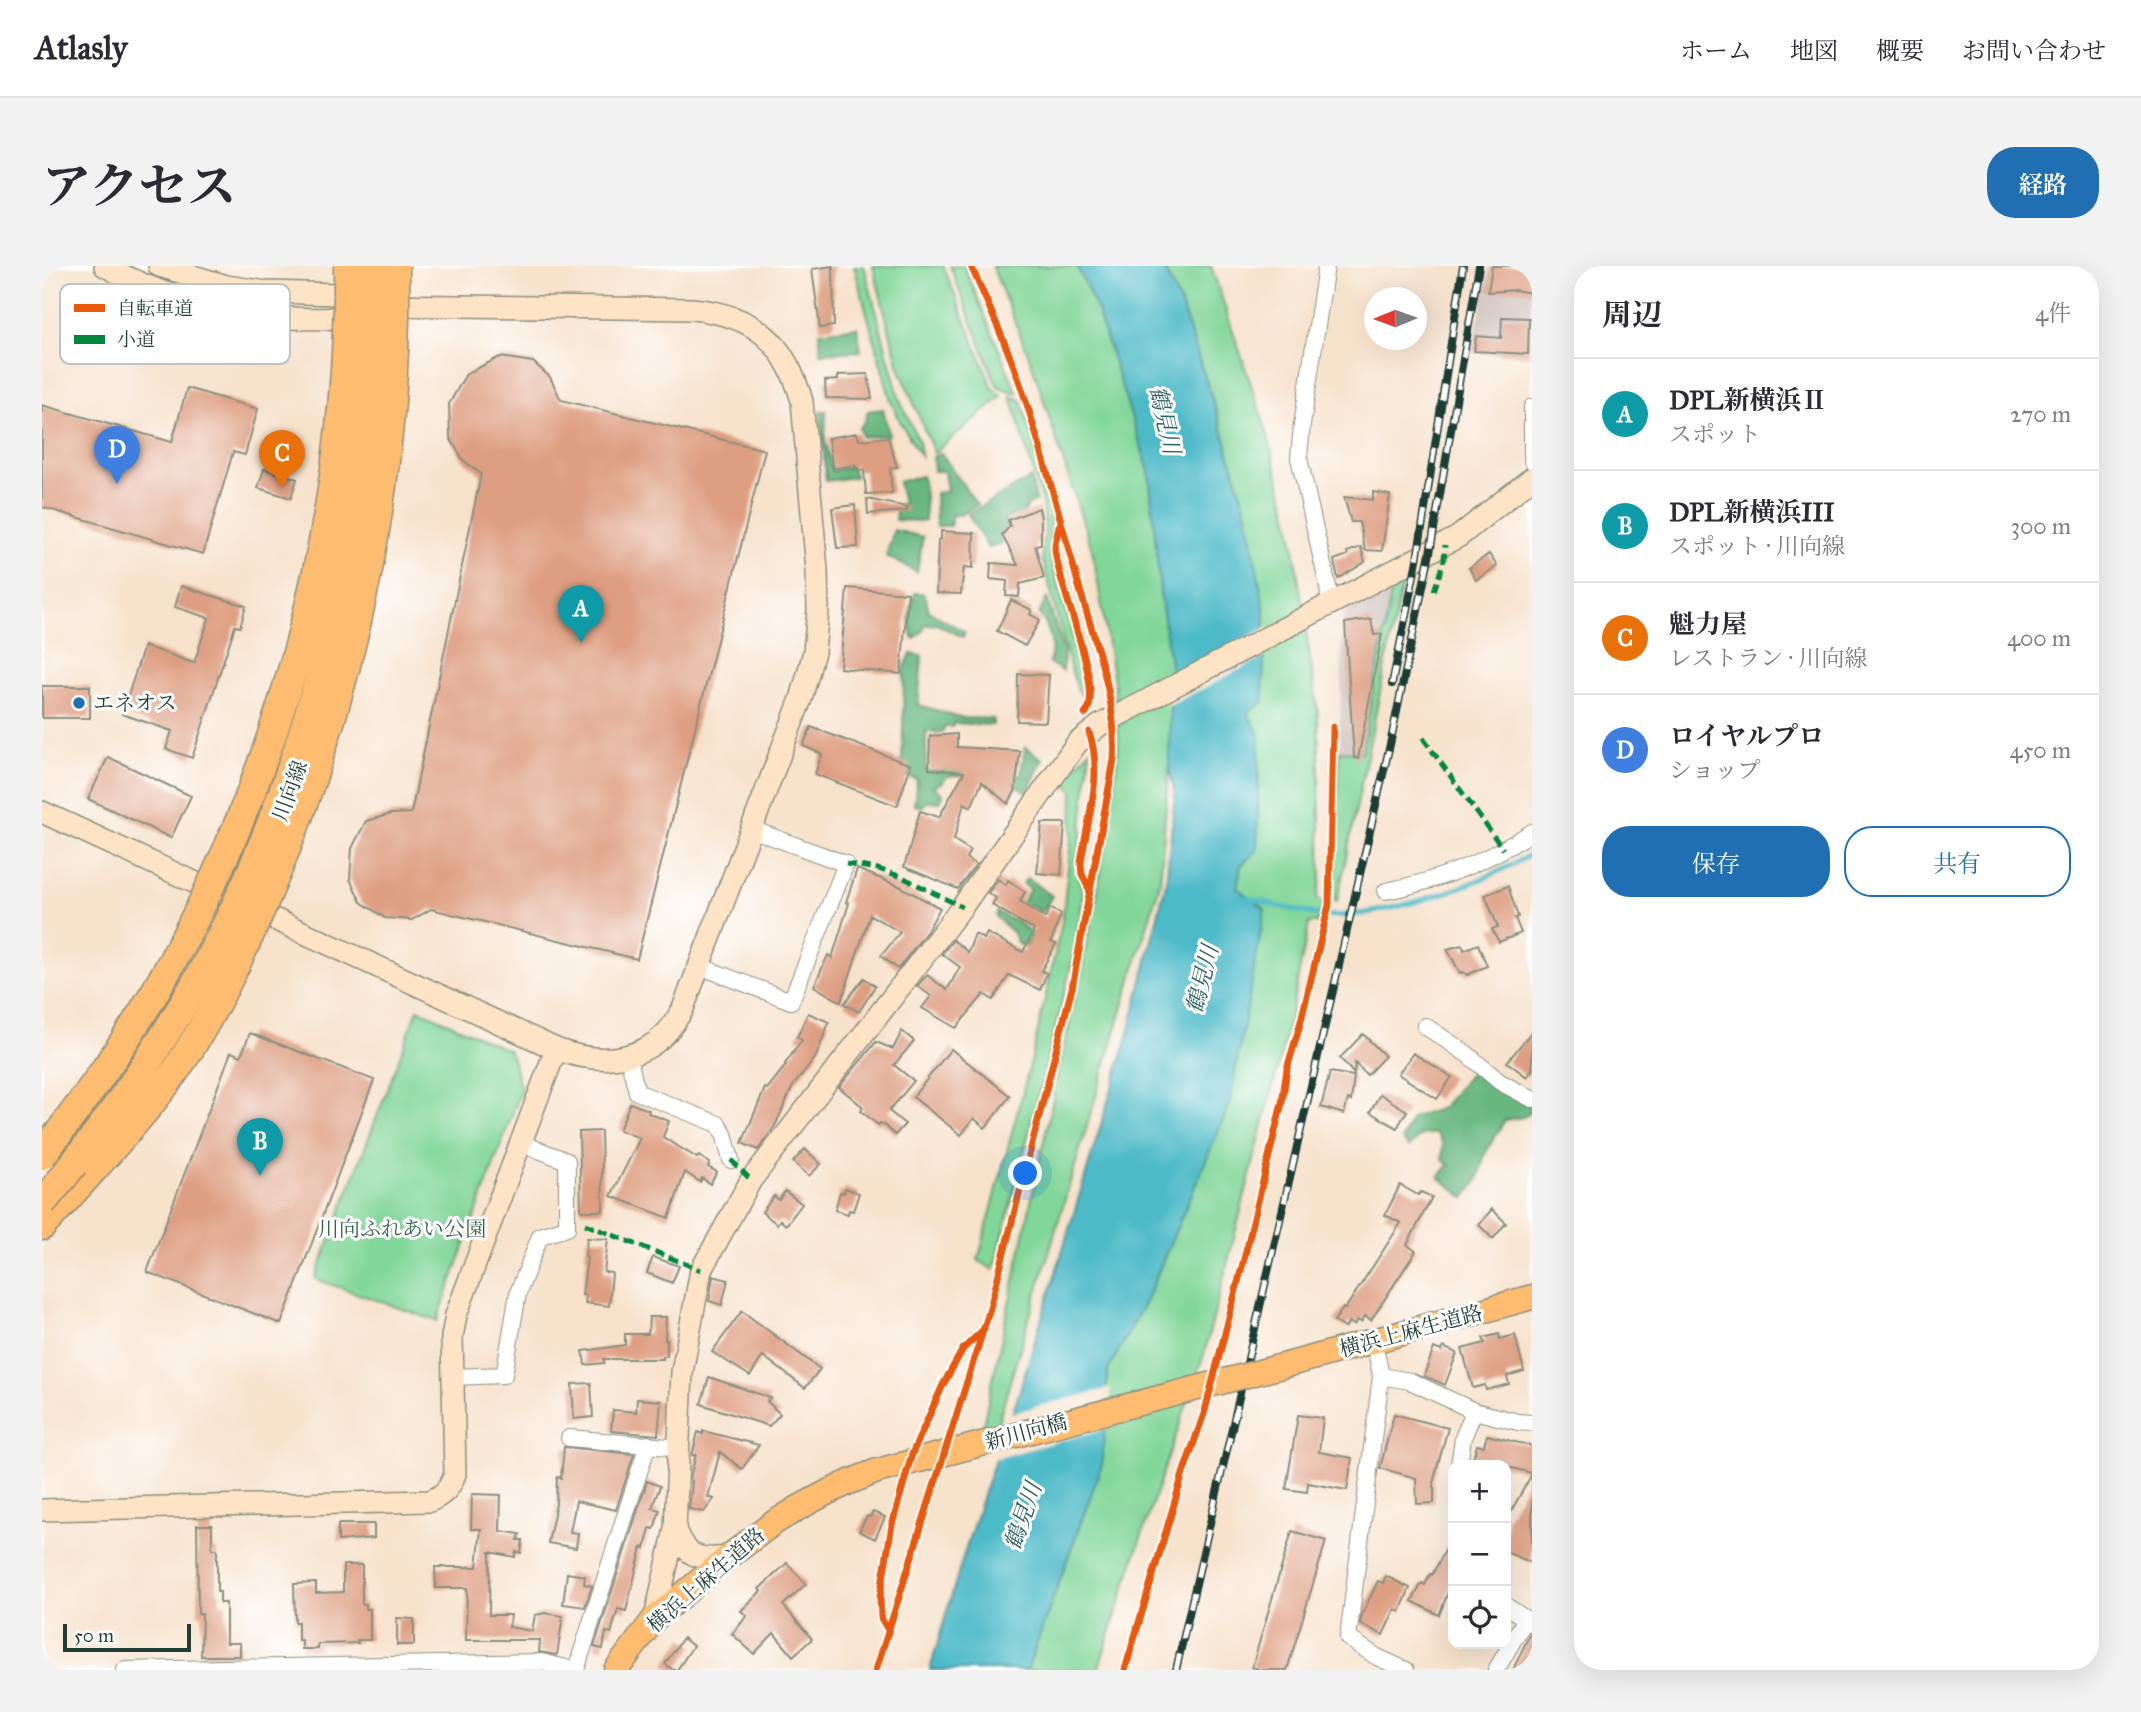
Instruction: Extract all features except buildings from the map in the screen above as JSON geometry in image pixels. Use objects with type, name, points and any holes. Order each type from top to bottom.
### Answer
[{"type":"highway","points":[[340,307],[341,266]]},
{"type":"highway","points":[[42,1155],[118,1051],[156,990],[240,818],[276,721],[303,634],[336,463],[347,337],[348,266]]},
{"type":"highway","points":[[42,1203],[107,1120],[183,1004],[213,951],[285,781],[327,644],[352,523],[366,398],[368,266]]},
{"type":"highway","points":[[377,266],[377,305]]},
{"type":"highway","points":[[42,1226],[145,1110],[183,1059],[214,1008],[255,925],[296,822],[347,663],[375,535],[391,405],[395,266]]},
{"type":"main road","name":"横浜上麻生道路","points":[[1290,1364],[1532,1297]]},
{"type":"main road","name":"新川向橋","points":[[772,1524],[843,1483],[877,1471],[1290,1364]]},
{"type":"main road","name":"横浜上麻生道路","points":[[618,1669],[656,1618],[772,1524]]},
{"type":"street","points":[[105,266],[147,284]]},
{"type":"street","points":[[159,266],[222,284]]},
{"type":"street","points":[[1323,609],[1328,587],[1299,458],[1326,266]]},
{"type":"street","points":[[290,297],[340,307]]},
{"type":"street","points":[[42,812],[556,1049],[590,1059],[628,1056],[644,1050],[665,1035],[682,1011],[801,699],[814,652],[818,610],[817,570],[802,401],[796,377],[781,350],[750,324],[714,311],[377,305],[290,313]]},
{"type":"street","name":"川向線","points":[[42,1218],[117,1124],[192,1009],[244,905],[294,784],[336,644],[360,524],[374,400],[377,305]]},
{"type":"street","points":[[42,1142],[112,1045],[150,984],[201,885],[256,754],[295,630],[319,517],[335,397],[340,307]]},
{"type":"street","points":[[1532,407],[1532,461]]},
{"type":"street","points":[[656,1618],[675,1528],[682,1372],[701,1270],[751,1180],[954,917],[1077,743],[1100,725],[1458,537],[1532,478]]},
{"type":"street","points":[[699,966],[791,1001],[846,864],[751,829]]},
{"type":"street","points":[[1386,891],[1408,887],[1480,862],[1532,832]]},
{"type":"street","points":[[1424,1026],[1467,1054],[1500,1083],[1532,1099]]},
{"type":"street","points":[[42,1510],[430,1501],[440,1497],[450,1487],[455,1474],[452,1337],[456,1315],[556,1049]]},
{"type":"street","points":[[628,1056],[637,1092],[718,1124],[724,1134],[731,1160]]},
{"type":"street","points":[[453,1377],[504,1375],[518,1293],[540,1236],[567,1228],[567,1161],[521,1143]]},
{"type":"street","points":[[1374,1341],[1381,1376],[1348,1638],[1375,1664],[1406,1670]]},
{"type":"street","points":[[1381,1376],[1410,1381],[1474,1411],[1532,1423]]},
{"type":"street","points":[[1460,1460],[1463,1438],[1474,1411]]},
{"type":"street","points":[[569,1438],[680,1448]]},
{"type":"street","points":[[125,1670],[541,1662],[576,1670],[648,1444]]},
{"type":"street","points":[[675,1528],[680,1542],[691,1554],[708,1560],[728,1557]]},
{"type":"street","points":[[1496,1670],[1528,1622],[1511,1610]]},
{"type":"shaded area","points":[[1490,266],[1532,266],[1530,356],[1472,352]]},
{"type":"shaded area","points":[[1387,586],[1392,598],[1362,752],[1339,751],[1343,620],[1346,611]]},
{"type":"green space","points":[[854,266],[864,266],[900,401],[919,442],[922,459],[891,401]]},
{"type":"green space","points":[[873,266],[943,266],[993,389],[1002,396],[934,453],[899,367]]},
{"type":"green space","points":[[950,266],[964,266],[1017,393],[999,387],[996,383]]},
{"type":"green space","points":[[992,266],[1077,266],[1097,310],[1149,471],[1160,591],[1171,670],[1169,768],[1160,883],[997,1425],[982,1430],[1098,889],[1119,738],[1114,681],[1093,553],[1031,361]]},
{"type":"green space","points":[[1163,266],[1211,266],[1266,429],[1291,526],[1318,714],[1321,880],[1317,898],[1324,902],[1318,923],[1309,923],[1288,1028],[1204,1354],[1098,1670],[1027,1670],[1102,1464],[1108,1370],[1146,1300],[1229,1106],[1237,888],[1241,865],[1257,851],[1259,734],[1246,712],[1248,518],[1181,305]]},
{"type":"green space","points":[[857,327],[861,351],[821,353],[819,332]]},
{"type":"green space","points":[[1011,396],[1021,400],[1051,498],[1050,554],[1089,705],[1078,690],[1070,666],[1042,557],[1045,527],[1042,502]]},
{"type":"green space","points":[[883,409],[889,435],[862,437],[859,428],[868,411]]},
{"type":"green space","points":[[820,411],[826,411],[825,439],[832,471],[852,467],[855,477],[826,481]]},
{"type":"green space","points":[[941,453],[977,505],[961,515],[952,515],[950,526],[936,526],[935,493],[947,492],[944,471],[934,471],[933,457]]},
{"type":"green space","points":[[922,476],[925,521],[895,520],[897,506],[903,503],[898,482]]},
{"type":"green space","points":[[1031,478],[1036,501],[1028,505],[1025,511],[1005,519],[1006,526],[999,535],[1002,544],[988,548],[968,514]]},
{"type":"green space","points":[[894,530],[923,537],[917,572],[886,556]]},
{"type":"green space","points":[[1403,579],[1337,902],[1334,901],[1339,751],[1362,752],[1393,584]]},
{"type":"green space","points":[[915,593],[923,593],[928,611],[965,632],[963,637],[937,624],[925,625],[923,631],[914,639],[909,622]]},
{"type":"green space","points":[[1047,598],[1064,652],[1063,671],[1049,663],[1052,650],[1050,637],[1039,614]]},
{"type":"green space","points":[[911,654],[922,656],[918,705],[963,718],[993,719],[993,725],[954,723],[952,727],[944,727],[943,732],[926,732],[926,771],[943,772],[944,765],[986,773],[947,776],[942,783],[933,786],[943,794],[940,802],[927,801],[922,807],[914,805],[917,779],[902,775],[904,668]]},
{"type":"green space","points":[[1025,747],[1043,759],[1027,792],[1005,779],[1006,775],[1021,775]]},
{"type":"green space","points":[[1090,750],[1078,865],[1083,893],[1076,946],[994,1270],[978,1260],[1032,1057],[1062,922],[1072,830],[1073,792],[1065,779]]},
{"type":"green space","points":[[1027,878],[1052,896],[1042,913],[1028,905],[1017,922],[1033,934],[1025,946],[1018,944],[1013,933],[996,917],[997,912],[1012,920],[1030,889],[1023,884]]},
{"type":"green space","name":"川向ふれあい公園","points":[[418,1009],[510,1051],[521,1090],[437,1321],[315,1279]]},
{"type":"green space","points":[[1474,1069],[1498,1089],[1532,1107],[1532,1112],[1523,1117],[1505,1120],[1485,1154],[1478,1180],[1465,1198],[1439,1177],[1449,1165],[1442,1159],[1443,1144],[1436,1133],[1421,1135],[1409,1147],[1402,1140],[1412,1118],[1442,1108]]},
{"type":"water","name":"鶴見川","points":[[1077,266],[1163,266],[1181,305],[1223,432],[1248,518],[1265,613],[1263,703],[1247,712],[1259,734],[1257,851],[1241,865],[1237,888],[1265,909],[1229,1106],[1146,1300],[1108,1370],[1102,1464],[1027,1670],[930,1670],[969,1538],[1014,1409],[1129,1033],[1166,883],[1175,794],[1169,768],[1171,670],[1160,591],[1149,471],[1097,310]]},
{"type":"pier","points":[[1268,627],[1268,655],[1167,707],[1167,679]]},
{"type":"pier","points":[[1110,1388],[1108,1428],[990,1460],[1008,1414]]},
{"type":"waterway","points":[[1248,898],[1321,915],[1370,912],[1430,898],[1488,876],[1532,853]]},
{"type":"railway","points":[[1392,684],[1417,560],[1463,266]]},
{"type":"railway","points":[[1176,1670],[1391,740],[1430,553],[1479,266]]},
{"type":"marked path","points":[[1434,591],[1444,560],[1445,545]]},
{"type":"marked path","points":[[1423,738],[1503,849]]},
{"type":"marked path","points":[[846,864],[878,869],[902,877],[962,907]]},
{"type":"marked path","points":[[731,1160],[751,1180]]},
{"type":"marked path","points":[[585,1224],[701,1270]]},
{"type":"cycle path","points":[[876,1670],[989,1312],[1072,988],[1114,760],[1112,714],[1103,668],[1044,460],[1017,373],[971,266]]},
{"type":"cycle path","points":[[1059,526],[1055,547],[1057,563],[1090,684],[1090,702],[1085,714]]},
{"type":"cycle path","points":[[1125,1670],[1183,1474],[1205,1411],[1329,905],[1333,727]]},
{"type":"cycle path","points":[[1088,887],[1082,874],[1081,863],[1095,781],[1089,732]]},
{"type":"cycle path","points":[[888,1630],[881,1618],[880,1597],[892,1525],[912,1454],[943,1385],[963,1349],[982,1331]]},
{"type":"place","name":"ロイヤルプロ","points":[[117,484]]},
{"type":"place","name":"魁力屋","points":[[282,488]]},
{"type":"place","name":"DPL新横浜Ⅱ","points":[[581,643]]},
{"type":"place","name":"エネオス","points":[[79,703]]},
{"type":"place","name":"DPL新横浜III","points":[[260,1176]]}]
